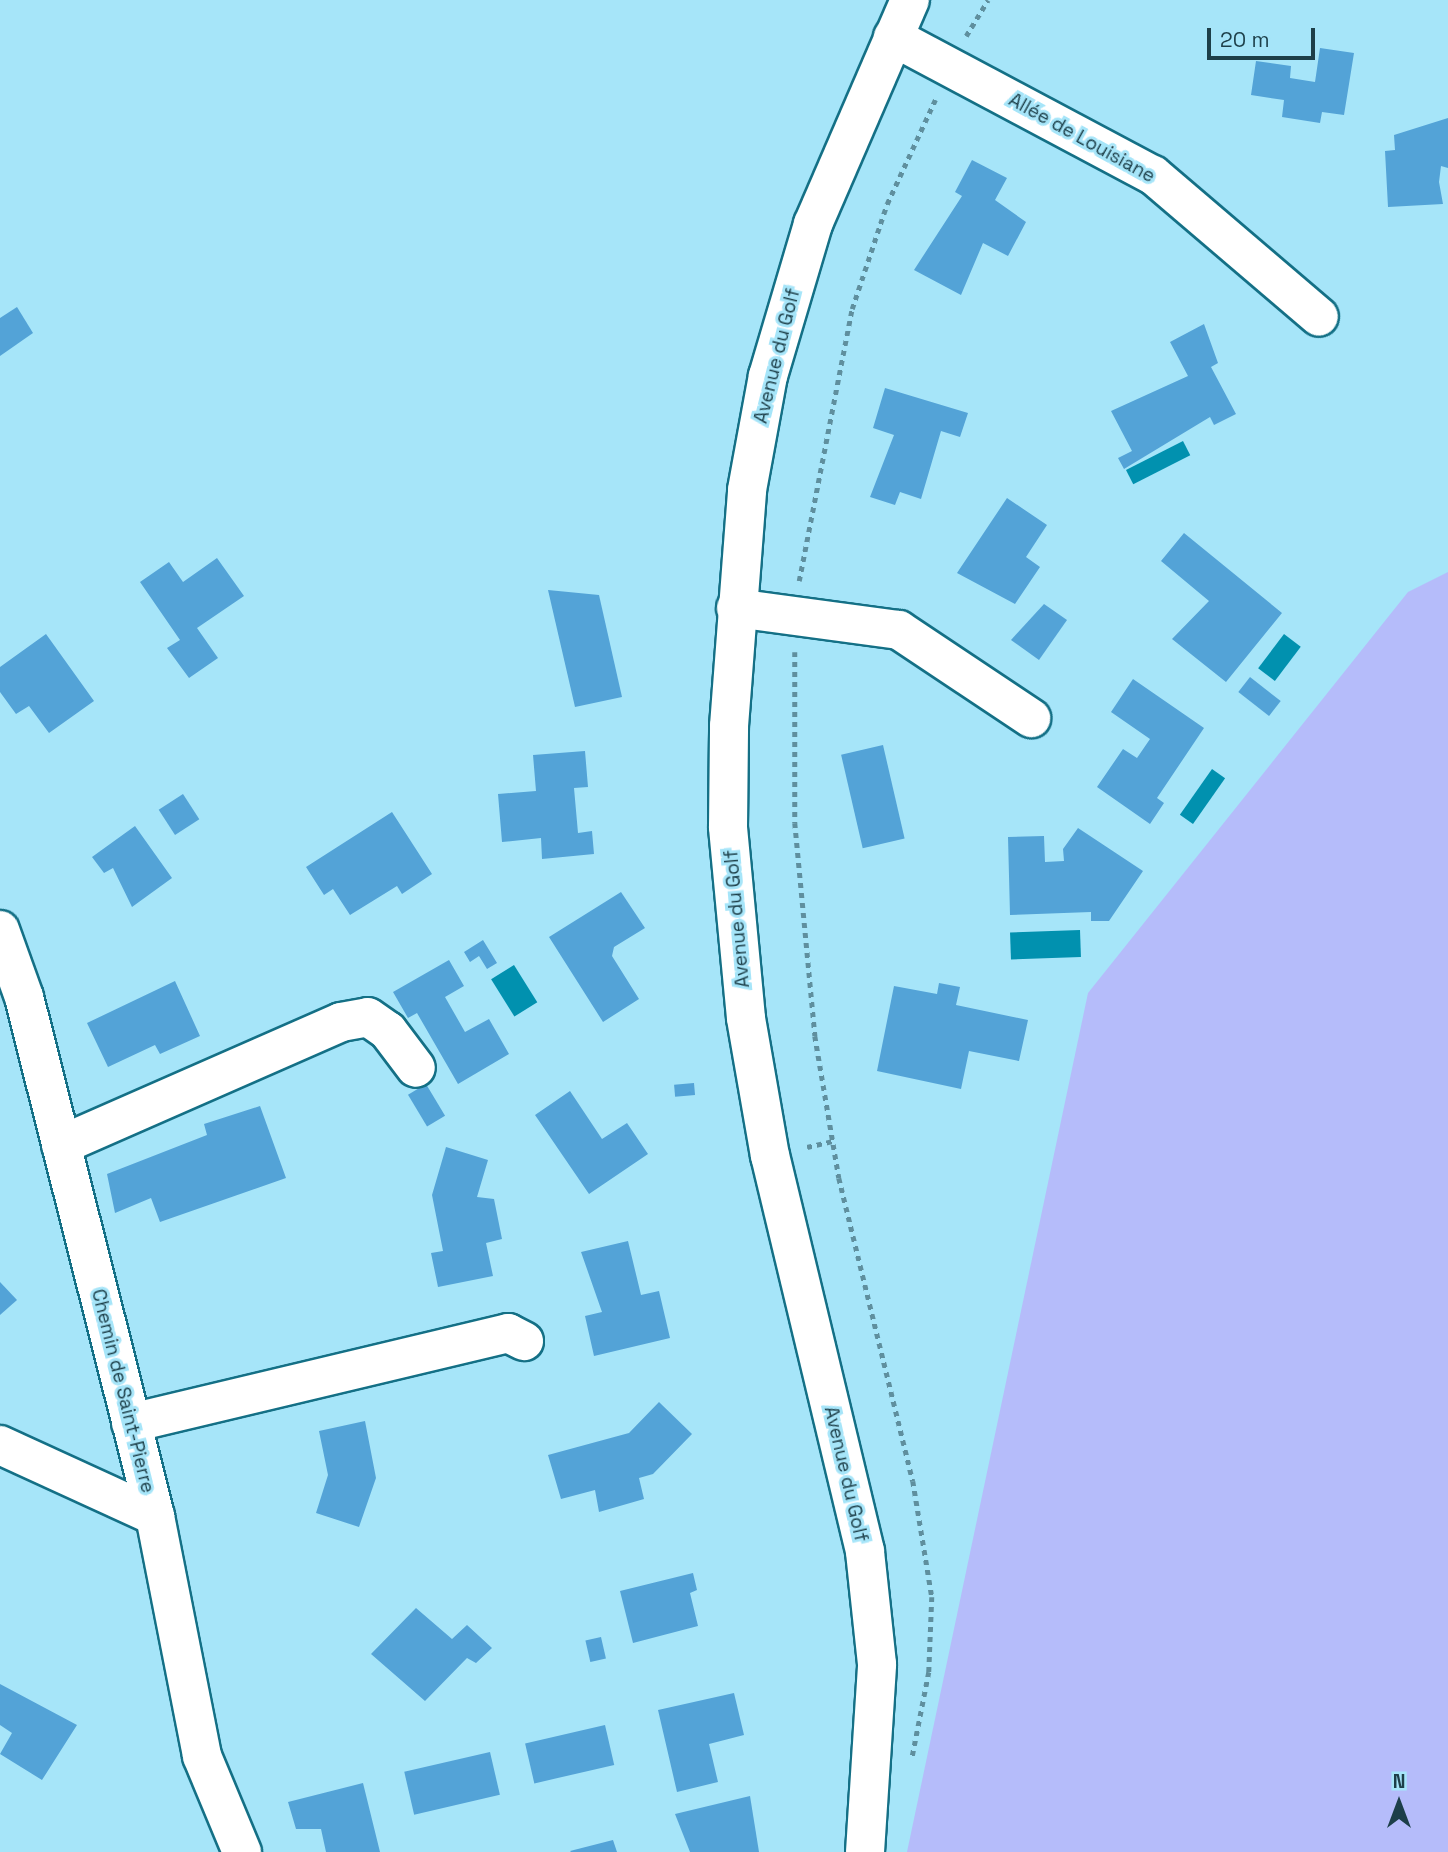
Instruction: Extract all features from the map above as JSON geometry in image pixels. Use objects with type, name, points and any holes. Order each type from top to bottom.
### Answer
[{"type":"street","name":"Avenue du Golf","points":[[865,1852],[877,1664],[865,1551],[770,1156],[746,1018],[728,827],[736,608],[747,490],[768,376],[813,224],[910,0]]},
{"type":"street","name":"Allée de Louisiane","points":[[893,37],[1153,175],[1319,317]]},
{"type":"street","points":[[736,608],[899,630],[1031,718]]},
{"type":"street","name":"Chemin de Saint-Pierre","points":[[0,930],[61,1145],[155,1516],[202,1756],[242,1852]]},
{"type":"street","points":[[61,1145],[341,1022],[369,1017],[388,1031],[416,1068]]},
{"type":"street","points":[[131,1423],[508,1333],[524,1341]]},
{"type":"street","points":[[0,1445],[155,1516]]},
{"type":"path","points":[[911,1763],[929,1672],[932,1597],[913,1481],[837,1167],[815,1036],[795,823],[795,616],[813,489],[852,309],[887,204],[951,68],[988,0]]},
{"type":"shaded area","points":[[1183,441],[1190,455],[1133,484],[1126,470]]},
{"type":"shaded area","points":[[1448,572],[1448,1852],[907,1852],[1088,993],[1408,592]]},
{"type":"shaded area","points":[[1284,634],[1301,647],[1275,681],[1258,668]]},
{"type":"shaded area","points":[[1212,769],[1225,778],[1193,824],[1180,815]]},
{"type":"shaded area","points":[[1080,930],[1081,957],[1011,959],[1010,932]]},
{"type":"shaded area","points":[[514,965],[537,1002],[514,1017],[491,979]]},
{"type":"building","points":[[1320,48],[1354,53],[1344,115],[1322,112],[1320,123],[1282,117],[1284,100],[1251,95],[1256,61],[1291,66],[1290,78],[1315,82]]},
{"type":"building","points":[[1448,118],[1448,168],[1441,166],[1439,182],[1443,204],[1388,207],[1385,151],[1395,150],[1394,135]]},
{"type":"building","points":[[972,160],[1007,178],[995,200],[1026,222],[1008,256],[983,243],[961,295],[914,270],[962,196],[955,192]]},
{"type":"building","points":[[17,307],[33,333],[0,356],[0,318]]},
{"type":"building","points":[[1204,324],[1218,363],[1211,367],[1236,414],[1214,425],[1210,417],[1124,469],[1118,458],[1132,451],[1111,411],[1188,376],[1170,342]]},
{"type":"building","points":[[885,388],[968,413],[960,437],[941,431],[921,499],[900,492],[895,505],[870,497],[894,435],[873,428]]},
{"type":"building","points":[[1007,498],[1047,525],[1026,557],[1040,567],[1015,604],[957,573]]},
{"type":"building","points":[[1184,533],[1282,613],[1226,682],[1172,639],[1209,601],[1161,561]]},
{"type":"building","points":[[217,558],[244,596],[197,628],[218,658],[189,678],[167,648],[180,640],[140,582],[169,562],[183,582]]},
{"type":"building","points":[[548,590],[599,595],[622,697],[575,707]]},
{"type":"building","points":[[1044,604],[1067,620],[1039,660],[1011,640]]},
{"type":"building","points":[[46,634],[94,701],[49,733],[29,706],[16,714],[0,692],[0,667]]},
{"type":"building","points":[[1250,677],[1281,701],[1269,716],[1238,692]]},
{"type":"building","points":[[1133,679],[1204,728],[1157,798],[1164,803],[1150,824],[1097,787],[1123,749],[1137,758],[1150,739],[1111,712]]},
{"type":"building","points":[[883,745],[905,839],[863,848],[841,755]]},
{"type":"building","points":[[585,751],[588,787],[574,788],[578,833],[592,831],[594,854],[542,859],[541,838],[502,842],[498,794],[536,791],[533,755]]},
{"type":"building","points":[[183,794],[199,819],[175,835],[159,810]]},
{"type":"building","points":[[392,812],[432,874],[402,894],[397,886],[350,915],[333,889],[324,895],[306,867]]},
{"type":"building","points":[[135,826],[172,878],[132,907],[113,868],[104,873],[92,857]]},
{"type":"building","points":[[1078,828],[1143,871],[1109,921],[1091,921],[1091,912],[1010,915],[1008,837],[1044,836],[1045,862],[1064,861],[1063,849]]},
{"type":"building","points":[[621,892],[645,928],[614,947],[612,956],[639,999],[603,1022],[549,937]]},
{"type":"building","points":[[483,940],[497,963],[487,969],[479,956],[470,962],[464,952]]},
{"type":"building","points":[[449,960],[464,986],[445,997],[465,1032],[489,1019],[509,1054],[458,1084],[417,1013],[408,1018],[393,992]]},
{"type":"building","points":[[175,981],[200,1036],[160,1054],[155,1045],[108,1067],[87,1023]]},
{"type":"building","points":[[939,983],[960,987],[956,1005],[1028,1020],[1019,1061],[969,1051],[961,1089],[877,1071],[894,986],[937,994]]},
{"type":"building","points":[[694,1083],[695,1095],[675,1097],[674,1085]]},
{"type":"building","points":[[426,1084],[445,1116],[427,1127],[408,1095]]},
{"type":"building","points":[[570,1091],[602,1139],[627,1123],[648,1154],[589,1194],[535,1115]]},
{"type":"building","points":[[260,1106],[286,1178],[160,1222],[151,1198],[115,1213],[107,1174],[207,1135],[204,1124]]},
{"type":"building","points":[[446,1147],[488,1160],[477,1197],[494,1199],[502,1239],[486,1243],[493,1276],[438,1287],[431,1253],[443,1251],[432,1195]]},
{"type":"building","points":[[628,1241],[641,1295],[659,1291],[670,1338],[594,1356],[585,1316],[602,1312],[581,1252]]},
{"type":"building","points":[[0,1282],[17,1300],[0,1315]]},
{"type":"building","points":[[659,1402],[692,1434],[653,1474],[639,1478],[644,1499],[599,1512],[595,1490],[561,1499],[548,1455],[629,1433]]},
{"type":"building","points":[[365,1421],[376,1478],[359,1527],[316,1513],[328,1475],[319,1431]]},
{"type":"building","points":[[693,1573],[697,1590],[690,1593],[698,1626],[633,1643],[620,1591]]},
{"type":"building","points":[[416,1608],[452,1639],[467,1625],[492,1648],[476,1663],[467,1658],[425,1701],[371,1654]]},
{"type":"building","points":[[601,1637],[606,1658],[590,1662],[585,1641]]},
{"type":"building","points":[[0,1684],[77,1725],[42,1780],[0,1754],[12,1733],[0,1725]]},
{"type":"building","points":[[734,1693],[744,1735],[709,1744],[718,1782],[677,1792],[658,1710]]},
{"type":"building","points":[[605,1725],[614,1765],[534,1783],[525,1743]]},
{"type":"building","points":[[490,1752],[500,1795],[414,1815],[404,1772]]},
{"type":"building","points":[[363,1783],[380,1852],[326,1852],[321,1829],[296,1829],[288,1802]]},
{"type":"building","points":[[750,1796],[759,1852],[690,1852],[675,1814]]},
{"type":"building","points":[[613,1840],[617,1852],[570,1851]]}]
